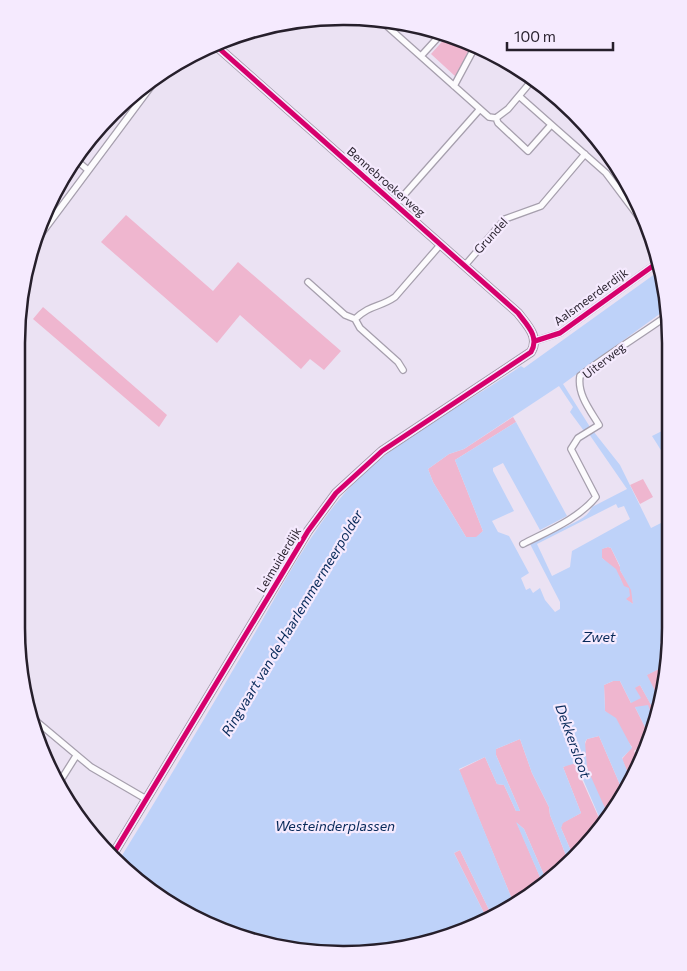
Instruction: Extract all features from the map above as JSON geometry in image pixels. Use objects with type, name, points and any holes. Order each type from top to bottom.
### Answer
[{"type":"street","points":[[393,29],[489,117],[496,118],[508,109],[528,85]]},
{"type":"street","points":[[421,56],[436,39]]},
{"type":"street","name":"Bennebroekerweg","points":[[220,50],[518,313],[529,327],[535,341]]},
{"type":"street","points":[[454,86],[472,52]]},
{"type":"street","points":[[519,96],[606,173],[629,203]]},
{"type":"street","points":[[48,224],[140,98]]},
{"type":"street","points":[[396,204],[480,109]]},
{"type":"street","points":[[496,118],[498,123],[528,151],[551,125]]},
{"type":"street","name":"Grundel","points":[[463,263],[467,262],[505,218],[541,206],[585,154]]},
{"type":"street","points":[[81,164],[88,170]]},
{"type":"street","points":[[355,319],[371,306],[388,302],[395,298],[441,244]]},
{"type":"street","name":"Aalsmeerderdijk","points":[[535,341],[560,333],[652,266]]},
{"type":"street","points":[[308,282],[345,315],[355,319],[360,328],[398,362],[403,370]]},
{"type":"street","name":"Uiterweg","points":[[523,544],[572,518],[590,505],[596,497],[571,449],[575,441],[599,425],[581,393],[579,385],[580,376],[606,356],[634,340],[661,321]]},
{"type":"street","name":"Leimuiderdijk","points":[[115,850],[308,531],[336,493],[382,451],[531,352],[535,341]]},
{"type":"street","points":[[41,725],[76,756],[146,799]]},
{"type":"street","points":[[63,777],[76,756]]},
{"type":"shaded area","points":[[443,41],[469,51],[456,77],[431,54]]},
{"type":"shaded area","points":[[126,215],[213,291],[238,262],[341,351],[324,370],[310,359],[301,369],[240,315],[217,343],[101,242]]},
{"type":"shaded area","points":[[43,307],[167,415],[159,427],[33,319]]},
{"type":"shaded area","points":[[513,417],[516,422],[455,460],[483,531],[477,537],[466,537],[433,482],[428,469],[449,454],[464,449]]},
{"type":"shaded area","points":[[643,479],[653,497],[640,504],[630,485]]},
{"type":"shaded area","points":[[611,548],[620,570],[632,590],[633,604],[625,599],[621,579],[602,558],[601,549]]},
{"type":"shaded area","points":[[659,669],[655,692],[646,675]]},
{"type":"shaded area","points":[[613,681],[620,681],[631,703],[635,687],[640,685],[652,706],[649,716],[635,707],[646,728],[638,748],[634,751],[636,754],[627,772],[622,759],[632,747],[605,711],[604,685]]},
{"type":"shaded area","points":[[599,736],[620,785],[605,808],[587,767],[584,747],[587,739]]},
{"type":"shaded area","points":[[520,739],[532,773],[549,807],[550,815],[566,856],[544,875],[524,829],[517,823],[540,878],[511,898],[459,770],[485,757],[497,784],[504,785],[516,811],[520,811],[496,755],[496,749]]},
{"type":"shaded area","points":[[574,762],[599,817],[571,851],[561,828],[562,823],[581,813],[563,767]]},
{"type":"shaded area","points":[[460,850],[489,910],[484,913],[454,853]]},
{"type":"water","name":"Westeinderplassen","points":[[654,274],[660,314],[563,384],[590,427],[620,465],[651,528],[662,522],[662,627],[659,669],[647,675],[656,692],[652,707],[640,685],[635,688],[641,698],[631,703],[620,681],[613,681],[604,685],[605,711],[616,718],[632,748],[622,758],[627,771],[620,785],[599,736],[587,739],[585,742],[587,768],[605,808],[599,817],[576,763],[563,767],[581,813],[563,823],[561,828],[571,851],[566,856],[550,815],[549,807],[532,773],[520,739],[496,749],[496,755],[520,811],[516,811],[504,785],[497,784],[485,757],[459,769],[511,898],[489,910],[460,850],[454,853],[484,913],[446,929],[406,940],[344,946],[281,940],[222,922],[184,903],[167,892],[121,856],[311,538],[337,502],[370,468],[411,436],[521,366],[524,368]],"holes":[[[559,386],[573,407],[570,412],[584,431],[589,434],[627,489],[592,507],[584,517],[576,522],[563,528],[561,525],[529,542],[560,602],[560,609],[555,612],[545,600],[540,588],[533,593],[530,588],[526,590],[521,578],[529,573],[509,536],[498,532],[492,521],[514,511],[493,471],[493,468],[503,463],[540,530],[567,516],[516,422],[455,460],[483,531],[476,537],[466,537],[433,482],[428,469],[449,454],[464,449]],[[616,504],[618,508],[624,506],[630,519],[572,551],[570,567],[552,576],[537,544]],[[611,548],[631,590],[633,604],[626,599],[630,596],[629,588],[624,586],[616,569],[602,558],[602,549]]]},
{"type":"water","points":[[662,431],[662,452],[652,436]]},
{"type":"water","name":"Westeinderplassen","points":[[648,705],[651,712],[646,728],[635,707]]},
{"type":"water","points":[[516,822],[524,829],[544,875],[540,878]]},
{"type":"cycle path","points":[[115,850],[308,531],[336,493],[382,451],[531,352],[534,341],[531,331],[518,313],[220,50]]},
{"type":"cycle path","points":[[535,341],[560,333],[652,266]]},
{"type":"water label","name":"Ringvaart van de Haarlemmermeerpolder","points":[[292,623]]},
{"type":"water label","name":"Zwet","points":[[599,637]]},
{"type":"water label","name":"Dekkersloot","points":[[573,741]]}]
